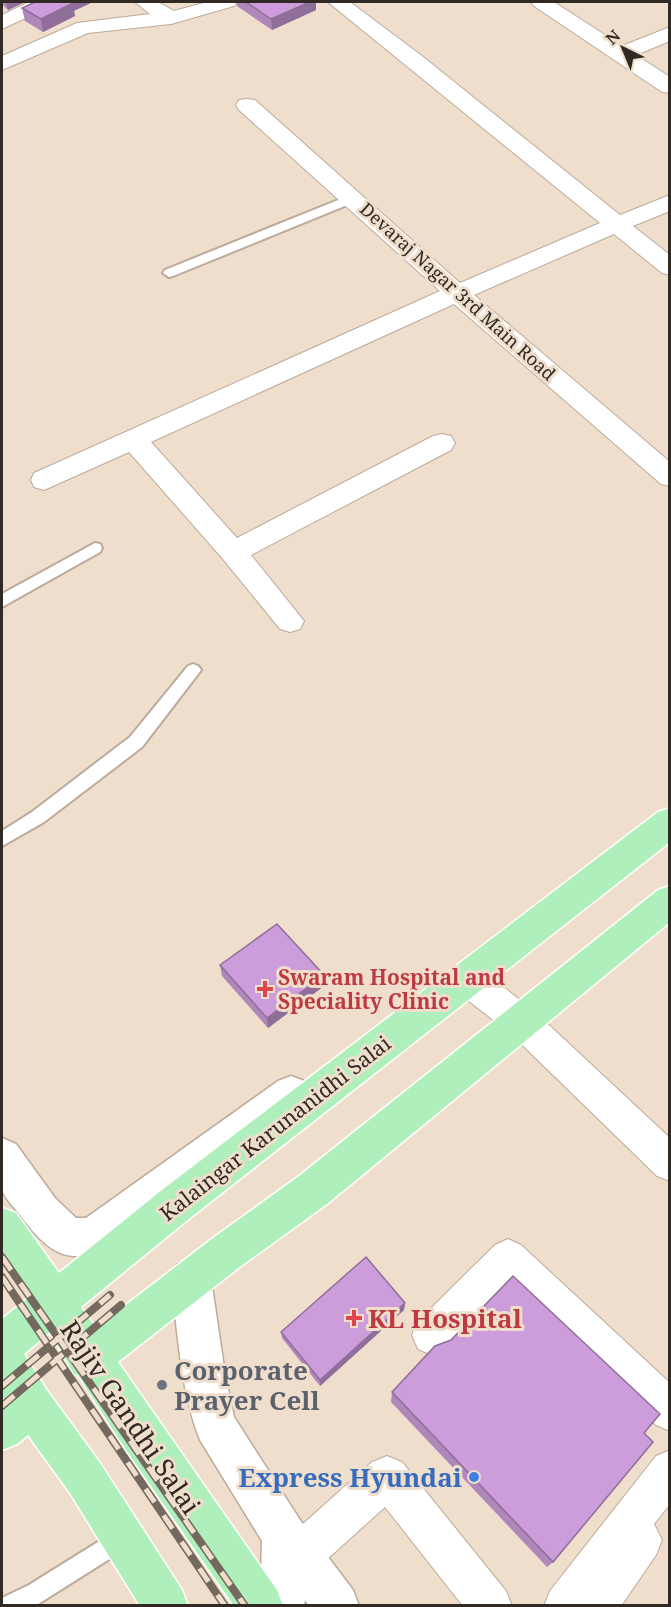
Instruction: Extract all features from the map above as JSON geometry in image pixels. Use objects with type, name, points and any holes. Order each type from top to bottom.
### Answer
[{"type":"main road","name":"Kalaingar Karunanidhi Salai","points":[[2,1345],[177,1204],[669,822]]},
{"type":"main road","points":[[89,1359],[191,1279],[313,1190],[669,902]]},
{"type":"main road","name":"Rajiv Gandhi Salai","points":[[2,1227],[39,1278],[89,1359],[261,1605]]},
{"type":"main road","points":[[2,1357],[16,1416],[85,1478],[166,1605]]},
{"type":"street","points":[[41,47],[4,22],[44,2]]},
{"type":"street","points":[[146,2],[171,18]]},
{"type":"street","points":[[2,64],[84,27],[171,18],[227,2]]},
{"type":"street","points":[[338,2],[415,60],[669,268]]},
{"type":"street","points":[[541,2],[669,87]]},
{"type":"street","points":[[621,54],[669,33]]},
{"type":"street","name":"Devaraj Nagar 3rd Main Road","points":[[248,105],[457,293],[669,477]]},
{"type":"street","points":[[44,480],[457,293],[669,202]]},
{"type":"street","points":[[133,439],[233,552],[290,621]]},
{"type":"street","points":[[233,552],[442,443]]},
{"type":"street","points":[[468,980],[522,1022],[669,1163]]},
{"type":"street","points":[[2,1157],[32,1198],[66,1235],[81,1239],[94,1235],[281,1100],[435,1005]]},
{"type":"street","points":[[432,1335],[508,1258],[669,1411]]},
{"type":"street","points":[[191,1279],[204,1374],[215,1425],[291,1546],[337,1605]]},
{"type":"street","points":[[565,1605],[669,1470]]},
{"type":"street","points":[[282,1605],[291,1546],[387,1477],[491,1605]]},
{"type":"street","points":[[595,1605],[669,1500]]},
{"type":"lane","points":[[169,273],[353,198]]},
{"type":"lane","points":[[2,601],[95,548]]},
{"type":"lane","points":[[2,839],[38,817],[136,742],[193,670]]},
{"type":"lane","points":[[9,1605],[37,1593],[122,1538]]},
{"type":"building","points":[[35,2],[73,3],[41,19],[22,8]]},
{"type":"building","points":[[246,2],[310,2],[271,19]]},
{"type":"building","points":[[277,924],[324,975],[267,1018],[220,965]]},
{"type":"building","points":[[366,1257],[405,1303],[320,1380],[281,1332]]},
{"type":"building","points":[[513,1276],[660,1414],[644,1433],[653,1442],[553,1562],[392,1392],[435,1346],[451,1340]]},
{"type":"railway","points":[[2,1257],[59,1338]]},
{"type":"railway","points":[[2,1277],[49,1346]]},
{"type":"railway","points":[[59,1338],[110,1295]]},
{"type":"railway","points":[[67,1351],[121,1305]]},
{"type":"railway","points":[[49,1346],[59,1338]]},
{"type":"railway","points":[[59,1338],[67,1351]]},
{"type":"railway","points":[[2,1386],[49,1346]]},
{"type":"railway","points":[[49,1346],[58,1359]]},
{"type":"railway","points":[[58,1359],[67,1351]]},
{"type":"railway","points":[[67,1351],[245,1606]]},
{"type":"railway","points":[[2,1406],[58,1359]]},
{"type":"railway","points":[[58,1359],[225,1606]]},
{"type":"place","name":"Swaram Hospital and Speciality Clinic","points":[[265,989]]},
{"type":"place","name":"KL Hospital","points":[[354,1318]]},
{"type":"place","name":"Corporate Prayer Cell","points":[[162,1385]]},
{"type":"place","name":"Express Hyundai","points":[[474,1477]]}]
